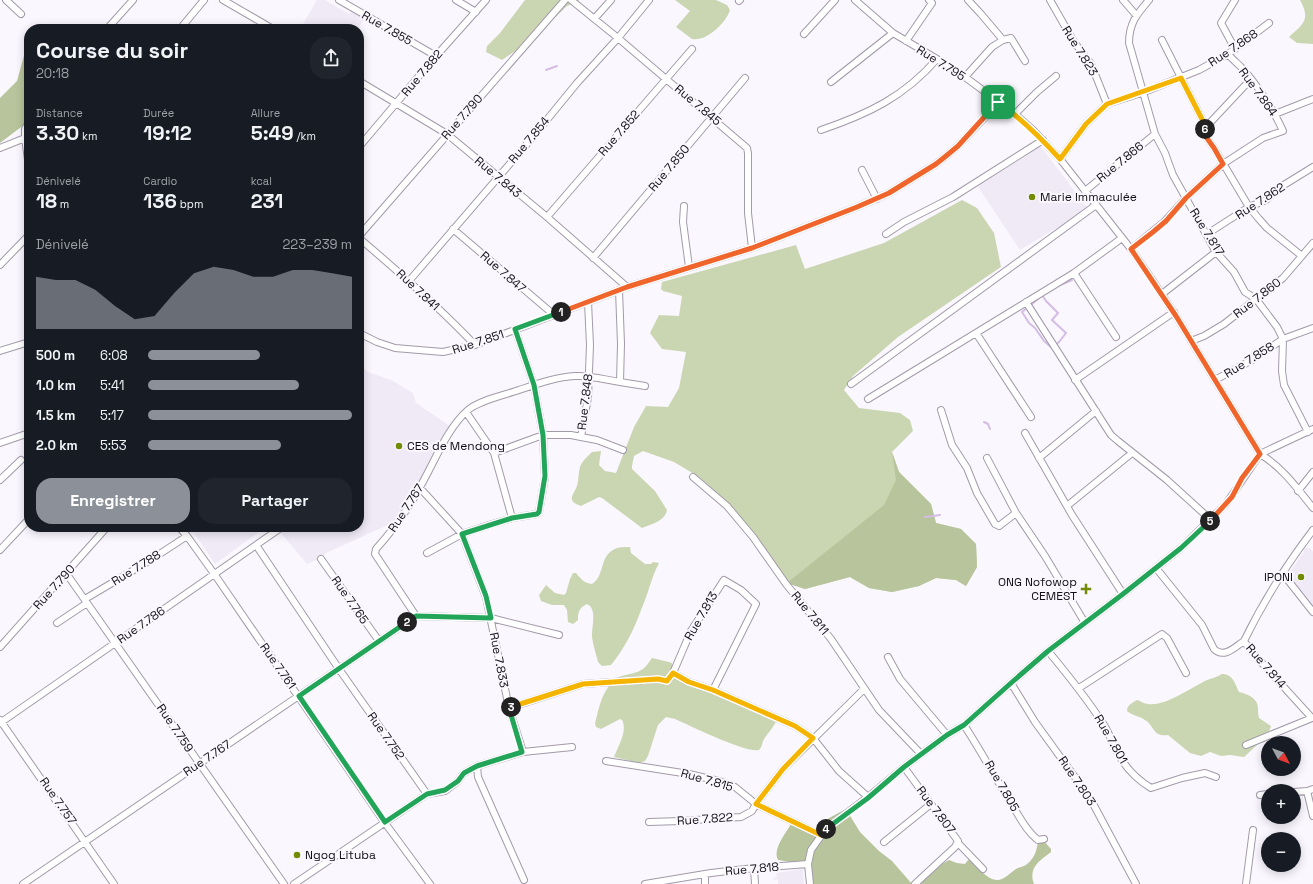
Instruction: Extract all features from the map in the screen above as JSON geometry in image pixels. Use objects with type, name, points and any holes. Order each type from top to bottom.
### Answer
[{"type":"street","points":[[6,0],[21,14]]},
{"type":"street","points":[[111,24],[133,0]]},
{"type":"street","points":[[184,24],[204,0]]},
{"type":"street","points":[[223,0],[264,23]]},
{"type":"street","name":"Rue 7.855","points":[[339,0],[350,3],[436,56]]},
{"type":"street","points":[[456,0],[476,12]]},
{"type":"street","name":"Rue 7.882","points":[[364,141],[436,56],[486,0]]},
{"type":"street","name":"Rue 7.790","points":[[364,231],[446,134],[565,0]]},
{"type":"street","name":"Rue 7.845","points":[[571,0],[595,18],[747,148],[748,213],[752,248]]},
{"type":"street","points":[[595,18],[611,0]]},
{"type":"street","name":"Rue 7.854","points":[[409,281],[649,0]]},
{"type":"street","points":[[804,34],[835,0]]},
{"type":"street","name":"Rue 7.795","points":[[855,0],[893,33],[965,77],[1015,114],[1060,159],[1131,249],[1162,294],[1260,454],[1280,468],[1313,508]]},
{"type":"street","points":[[968,0],[1002,40]]},
{"type":"street","name":"Rue 7.823","points":[[1050,0],[1074,42],[1091,64],[1107,104]]},
{"type":"street","points":[[1123,0],[1136,15]]},
{"type":"street","name":"Rue 7.817","points":[[1149,0],[1136,15],[1130,27],[1129,43],[1155,134],[1165,152],[1173,175],[1216,252],[1234,272],[1245,292],[1256,299],[1283,339]]},
{"type":"street","points":[[1235,0],[1221,23],[1235,49]]},
{"type":"street","points":[[906,41],[932,1]]},
{"type":"street","name":"Rue 7.868","points":[[1060,159],[1086,124],[1107,104],[1144,92],[1199,70],[1228,54],[1269,23]]},
{"type":"street","points":[[831,82],[893,33]]},
{"type":"street","points":[[965,77],[992,47],[1002,40],[1011,38],[1025,61]]},
{"type":"street","points":[[1162,40],[1206,127]]},
{"type":"street","name":"Rue 7.852","points":[[547,217],[692,49]]},
{"type":"street","name":"Rue 7.864","points":[[1131,249],[1166,221],[1186,198],[1223,164],[1263,138],[1283,131],[1275,114],[1251,79],[1228,54]]},
{"type":"street","points":[[821,130],[853,119],[891,100],[910,85],[937,59]]},
{"type":"street","points":[[1015,114],[1056,76]]},
{"type":"street","name":"Rue 7.850","points":[[593,258],[745,78]]},
{"type":"street","points":[[1251,79],[1206,127],[1204,134],[1249,207],[1267,228],[1302,256]]},
{"type":"street","name":"Rue 7.843","points":[[364,85],[397,103],[446,134],[547,217],[627,287]]},
{"type":"street","points":[[1275,114],[1313,99]]},
{"type":"street","name":"Rue 7.851","points":[[364,335],[386,346],[418,351],[443,352],[475,345],[627,287],[752,248],[877,199],[915,177],[941,160],[958,146],[998,102]]},
{"type":"street","name":"Rue 7.866","points":[[1085,191],[1155,134]]},
{"type":"street","points":[[0,148],[24,138]]},
{"type":"street","points":[[886,234],[904,222],[952,197],[1042,140]]},
{"type":"street","name":"Rue 7.862","points":[[1206,234],[1249,207],[1266,200],[1279,188],[1313,167]]},
{"type":"street","points":[[862,170],[877,199]]},
{"type":"street","points":[[851,384],[1096,205]]},
{"type":"street","points":[[684,206],[683,222],[689,267]]},
{"type":"street","name":"Rue 7.847","points":[[453,229],[553,314]]},
{"type":"street","points":[[868,399],[1074,273],[1122,238]]},
{"type":"street","points":[[1,261],[24,240]]},
{"type":"street","name":"Rue 7.841","points":[[364,241],[409,281],[475,345]]},
{"type":"street","name":"Rue 7.860","points":[[1191,341],[1204,336],[1224,324],[1283,278],[1313,243]]},
{"type":"street","points":[[1162,294],[1216,252]]},
{"type":"street","points":[[1074,273],[1116,337]]},
{"type":"street","points":[[619,290],[621,344],[620,382]]},
{"type":"street","name":"Rue 7.848","points":[[494,453],[543,435],[571,435],[581,437],[588,397],[590,345],[588,302]]},
{"type":"street","points":[[1026,302],[1112,434],[1167,480],[1211,520]]},
{"type":"street","points":[[1076,380],[1174,312]]},
{"type":"street","name":"Rue 7.858","points":[[1215,380],[1252,360],[1283,339],[1313,328]]},
{"type":"street","points":[[427,553],[462,534],[512,518],[538,513],[545,476],[543,435],[534,385],[515,329]]},
{"type":"street","points":[[976,334],[1031,417]]},
{"type":"street","points":[[810,884],[808,864],[811,850],[826,829],[868,798],[904,767],[947,735],[964,725],[1048,651],[1181,548],[1211,520],[1232,497],[1242,478],[1260,454],[1310,430],[1291,401],[1283,378],[1283,339]]},
{"type":"street","points":[[0,351],[24,344]]},
{"type":"street","name":"Rue 7.767","points":[[24,884],[416,616],[375,554],[376,549],[400,521],[446,440],[456,424],[469,409],[482,403],[558,378],[576,376],[588,377],[645,386]]},
{"type":"street","points":[[941,410],[952,445],[967,468],[977,493],[995,524],[999,526],[1016,513]]},
{"type":"street","points":[[1039,458],[1096,411]]},
{"type":"street","points":[[466,412],[494,453],[512,518]]},
{"type":"street","points":[[1025,433],[1066,506],[1123,594]]},
{"type":"street","points":[[0,443],[24,435]]},
{"type":"street","points":[[581,437],[597,440],[623,450]]},
{"type":"street","points":[[1066,506],[1132,452]]},
{"type":"street","points":[[987,458],[1016,513],[1045,556],[1085,623]]},
{"type":"street","points":[[0,480],[21,460]]},
{"type":"street","points":[[1298,491],[1313,472]]},
{"type":"street","name":"Rue 7.811","points":[[693,477],[727,506],[753,537],[786,584],[831,640],[879,710],[922,754]]},
{"type":"street","name":"Rue 7.833","points":[[420,488],[462,534],[486,596],[497,656],[509,708],[522,752]]},
{"type":"street","points":[[0,550],[24,524]]},
{"type":"street","name":"Rue 7.814","points":[[1246,745],[1312,719],[1251,651],[1244,641],[1252,623],[1313,530]]},
{"type":"street","name":"Rue 7.790","points":[[0,647],[103,532]]},
{"type":"street","name":"Rue 7.761","points":[[183,532],[215,574],[385,822],[430,884]]},
{"type":"street","name":"Rue 7.786","points":[[0,722],[276,532]]},
{"type":"street","name":"Rue 7.788","points":[[57,623],[86,601],[186,536]]},
{"type":"street","name":"Rue 7.752","points":[[256,545],[338,669],[427,794]]},
{"type":"street","name":"Rue 7.765","points":[[321,559],[379,641]]},
{"type":"street","points":[[1156,568],[1202,625],[1214,649],[1221,654],[1226,653],[1244,641]]},
{"type":"street","name":"Rue 7.759","points":[[66,573],[284,884]]},
{"type":"street","points":[[1283,574],[1313,612]]},
{"type":"street","name":"Rue 7.813","points":[[673,673],[691,631],[724,580],[741,590],[756,604],[713,690]]},
{"type":"street","points":[[416,616],[491,618],[559,635]]},
{"type":"street","points":[[1079,688],[1162,634],[1167,638],[1186,673]]},
{"type":"street","name":"Rue 7.801","points":[[1048,651],[1079,688],[1105,727],[1117,752],[1130,772],[1151,788],[1182,778],[1205,773],[1216,776]]},
{"type":"street","points":[[888,657],[900,679],[947,735]]},
{"type":"street","points":[[509,708],[583,684],[658,679],[667,681],[673,673],[689,682],[713,690],[795,726],[813,738],[839,772],[868,798]]},
{"type":"street","name":"Rue 7.803","points":[[1011,683],[1035,722],[1090,798],[1136,884]]},
{"type":"street","name":"Rue 7.822","points":[[649,822],[741,817],[752,811],[783,769],[864,689]]},
{"type":"street","name":"Rue 7.757","points":[[0,722],[86,842],[114,884]]},
{"type":"street","name":"Rue 7.805","points":[[964,725],[985,757],[1027,829],[1038,840],[1044,839]]},
{"type":"street","points":[[294,884],[427,794],[445,790],[458,781],[464,773],[477,766],[522,752],[572,747]]},
{"type":"street","name":"Rue 7.815","points":[[606,761],[689,774],[719,781],[736,787],[756,804],[821,835]]},
{"type":"street","points":[[477,766],[480,783],[524,880]]},
{"type":"street","name":"Rue 7.807","points":[[904,767],[958,839],[958,843],[914,884]]},
{"type":"street","points":[[1310,790],[1313,816]]},
{"type":"street","points":[[884,842],[931,804]]},
{"type":"street","points":[[1246,884],[1253,830]]},
{"type":"street","points":[[958,843],[983,869]]},
{"type":"street","name":"Rue 7.818","points":[[645,884],[705,874],[754,868],[808,864]]},
{"type":"street","points":[[754,868],[755,884]]},
{"type":"street","points":[[705,874],[705,884]]},
{"type":"street","points":[[32,878],[37,884]]},
{"type":"shaded area","points":[[317,0],[325,0],[349,14],[351,12],[364,19],[361,24],[303,24]]},
{"type":"shaded area","name":"Marie Immaculée","points":[[1039,144],[1088,209],[1072,221],[1053,230],[1020,250],[977,185]]},
{"type":"shaded area","name":"CES de Mendong","points":[[364,369],[391,380],[413,393],[416,403],[450,426],[422,480],[392,527],[388,525],[326,553],[319,559],[307,564],[280,532],[364,532]]},
{"type":"shaded area","points":[[193,532],[259,532],[215,564]]},
{"type":"shaded area","name":"IPONI","points":[[1303,546],[1310,548],[1313,552],[1313,609],[1289,581],[1289,573],[1304,552]]},
{"type":"shaded area","points":[[803,869],[804,884],[778,884],[778,879],[773,880],[773,878],[777,877],[776,873]]},
{"type":"green space","points":[[525,0],[579,0],[578,2],[567,6],[530,41],[502,60],[486,52],[487,46],[500,33]]},
{"type":"green space","points":[[675,0],[716,0],[727,5],[730,10],[720,26],[709,35],[703,38],[692,39],[676,27],[690,11]]},
{"type":"green space","points":[[1300,0],[1313,0],[1313,44],[1297,43],[1289,37],[1302,25],[1304,21],[1305,12]]},
{"type":"green space","points":[[24,56],[24,125],[0,143],[0,98],[17,81]]},
{"type":"green space","points":[[962,200],[977,208],[994,233],[1001,267],[898,337],[853,376],[844,390],[859,408],[900,413],[910,420],[913,431],[892,452],[899,472],[931,504],[936,523],[961,529],[976,544],[977,567],[966,586],[956,580],[936,578],[919,586],[892,592],[869,588],[850,577],[805,589],[787,583],[760,543],[717,493],[699,477],[674,462],[643,451],[634,456],[632,469],[655,491],[667,510],[664,517],[642,528],[602,498],[599,497],[581,506],[573,502],[572,498],[578,484],[580,467],[585,459],[592,452],[601,451],[599,465],[605,471],[616,473],[634,427],[646,406],[668,407],[679,388],[686,352],[662,349],[650,333],[659,315],[679,316],[682,296],[663,291],[661,289],[662,282],[796,245],[805,269],[884,243]]},
{"type":"green space","points":[[892,452],[899,472],[931,504],[936,523],[961,529],[976,544],[977,567],[966,586],[956,580],[936,578],[919,586],[892,592],[869,588],[850,577],[805,589],[787,583],[884,505],[896,480]]},
{"type":"green space","points":[[630,547],[631,553],[645,564],[651,564],[653,562],[659,563],[632,632],[611,665],[602,666],[598,662],[592,640],[593,615],[590,607],[587,604],[582,607],[579,612],[578,620],[573,624],[568,622],[567,610],[564,605],[552,605],[541,601],[539,595],[546,585],[555,593],[564,595],[573,573],[576,573],[585,582],[592,584],[599,576],[604,560],[611,551],[618,548]]},
{"type":"green space","points":[[652,658],[672,663],[673,669],[688,681],[777,719],[763,741],[760,749],[752,750],[730,743],[675,719],[666,717],[658,725],[645,761],[639,763],[614,757],[622,738],[624,724],[620,719],[601,729],[596,727],[595,724],[598,711],[603,697],[610,685],[615,680],[621,676],[641,670]]},
{"type":"green space","points":[[1222,674],[1229,676],[1235,683],[1239,692],[1249,695],[1254,699],[1258,705],[1259,718],[1271,726],[1268,735],[1261,736],[1261,741],[1244,757],[1230,755],[1221,756],[1210,752],[1201,756],[1190,753],[1168,735],[1156,733],[1148,722],[1127,711],[1129,706],[1137,700],[1147,704],[1155,704],[1170,700],[1207,680]]},
{"type":"green space","points":[[844,810],[849,814],[860,832],[879,851],[892,861],[912,884],[807,884],[805,866],[802,861],[790,862],[778,860],[778,846],[791,824],[809,832],[817,828],[829,818]]},
{"type":"green space","points":[[1043,840],[1051,849],[1051,852],[1036,865],[1032,874],[1034,884],[917,884],[930,871],[949,860],[965,864],[968,860],[972,860],[989,878],[996,880],[1002,879],[1032,860],[1038,842]]},
{"type":"waterway","points":[[546,70],[557,66]]},
{"type":"waterway","points":[[1058,286],[1072,280]]},
{"type":"waterway","points":[[1027,308],[1022,312],[1029,323],[1052,348],[1066,333],[1052,320],[1058,313],[1042,295]]},
{"type":"waterway","points":[[1031,305],[1041,296]]},
{"type":"waterway","points":[[984,422],[988,424],[990,429]]},
{"type":"waterway","points":[[925,517],[940,515]]},
{"type":"place","name":"Marie Immaculée","points":[[1032,197]]},
{"type":"place","name":"CES de Mendong","points":[[399,446]]},
{"type":"place","name":"IPONI","points":[[1301,577]]},
{"type":"place","name":"ONG Nofowop CEMEST","points":[[1086,589]]},
{"type":"place","name":"Ngog Lituba","points":[[297,855]]},
{"type":"route","points":[[1181,78],[1206,127],[1204,134],[1208,138],[1223,164],[1186,198],[1166,221],[1131,249],[1176,316],[1260,454],[1242,478],[1232,497],[1211,520],[1181,548],[1048,651],[964,725],[947,735],[904,767],[868,798],[826,829],[821,835],[772,810],[756,804],[783,769],[813,738],[795,726],[713,690],[689,682],[673,673],[667,681],[658,679],[594,682],[583,684],[509,708],[522,752],[477,766],[464,773],[452,786],[445,790],[427,794],[385,822],[299,696],[416,616],[491,618],[486,596],[462,534],[512,518],[537,514],[539,512],[545,476],[543,435],[534,385],[515,329],[627,287],[752,248],[877,199],[936,164],[946,156],[958,146],[998,102],[1015,114],[1034,131],[1060,159],[1086,124],[1107,104],[1181,78]]}]
